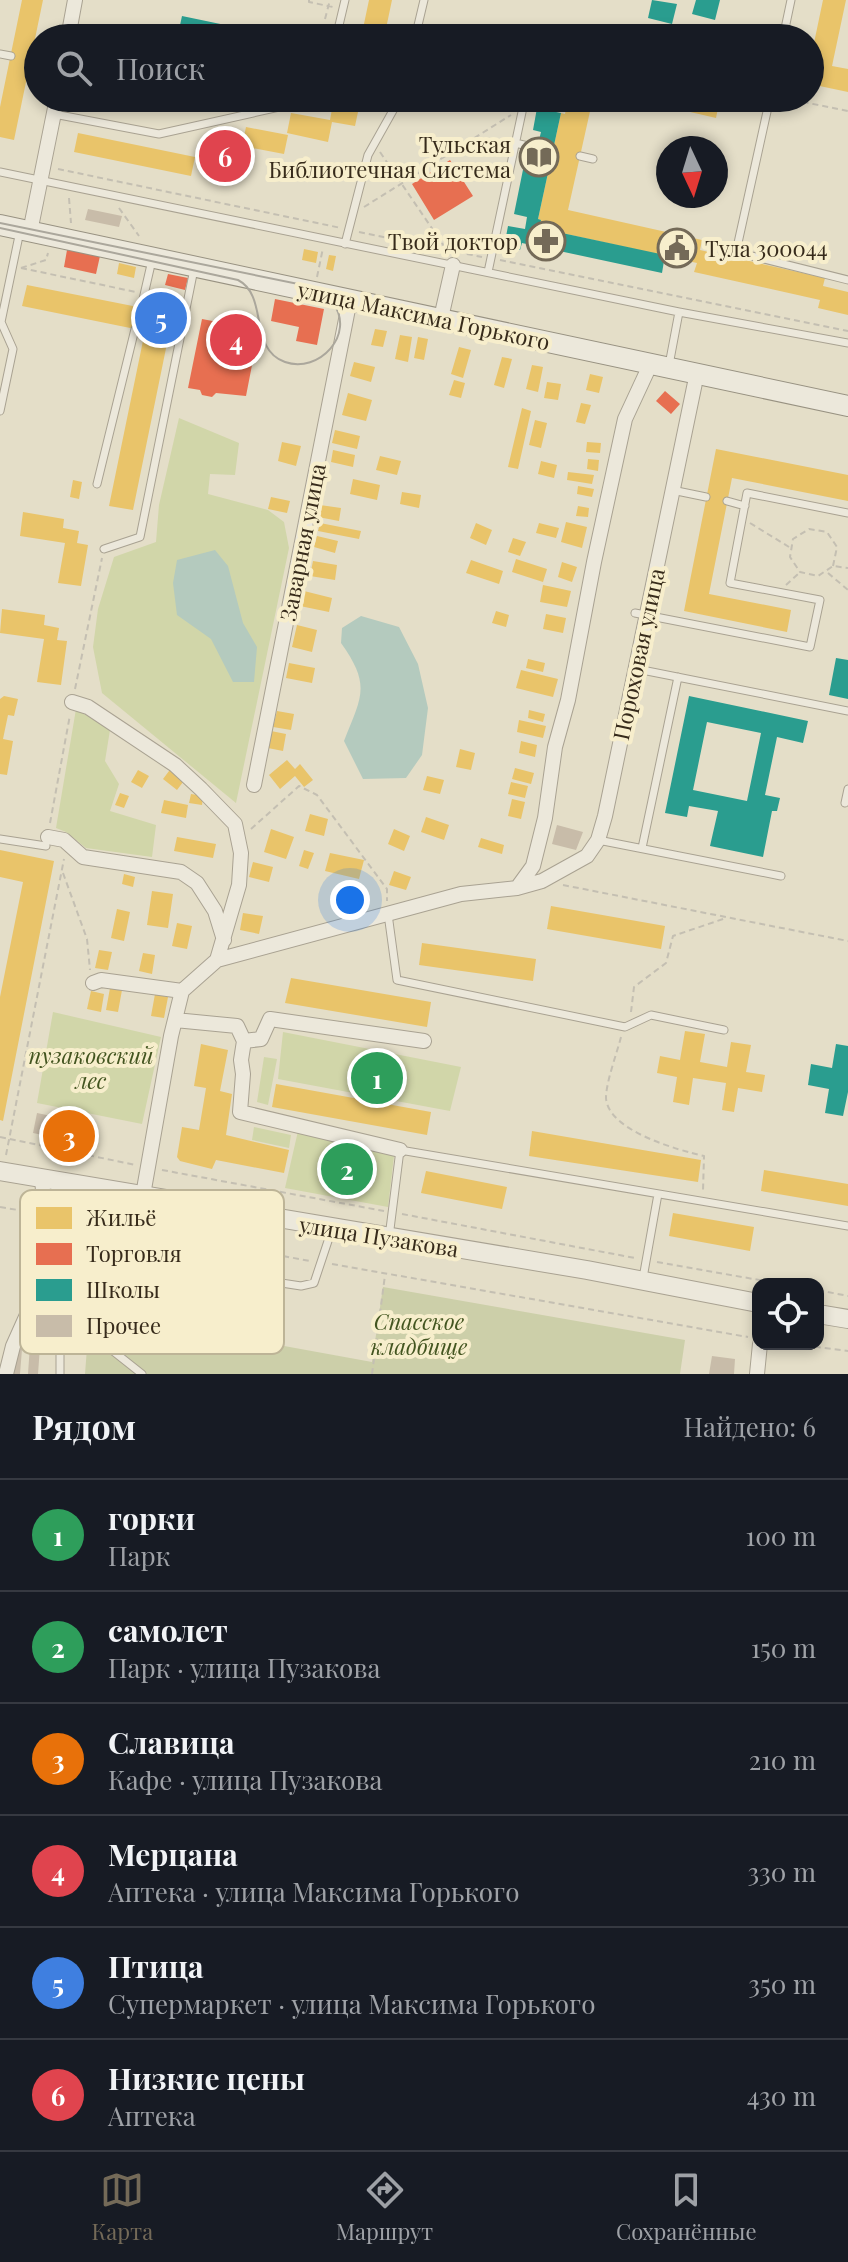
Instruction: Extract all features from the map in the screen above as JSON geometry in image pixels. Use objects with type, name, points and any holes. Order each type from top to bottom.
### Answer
[{"type":"main road","name":"улица Максима Горького","points":[[17,229],[848,406]]},
{"type":"street","points":[[71,24],[75,0]]},
{"type":"street","points":[[17,229],[42,173],[54,114]]},
{"type":"street","points":[[441,318],[453,265]]},
{"type":"street","name":"Заварная улица","points":[[254,785],[350,299]]},
{"type":"street","points":[[517,888],[533,866],[545,818],[555,747],[568,700],[625,419],[660,365]]},
{"type":"street","name":"Пороховая улица","points":[[598,840],[634,669],[640,614],[672,490],[697,373]]},
{"type":"street","points":[[72,702],[88,707],[175,765],[235,824],[241,853],[239,885],[217,960]]},
{"type":"street","points":[[47,842],[64,840],[83,857],[181,872],[197,883],[215,911],[224,940]]},
{"type":"street","points":[[144,1190],[182,991],[217,960],[461,894],[517,888],[542,881],[587,856],[598,840]]},
{"type":"street","points":[[93,983],[101,980],[182,991]]},
{"type":"street","points":[[244,1041],[261,1039],[270,1019],[424,1041]]},
{"type":"street","points":[[175,1020],[237,1026],[244,1041],[240,1112],[400,1150]]},
{"type":"street","name":"улица Пузакова","points":[[2,1171],[113,1190]]},
{"type":"street","points":[[42,1178],[43,1190]]},
{"type":"street","name":"улица Пузакова","points":[[284,1220],[752,1302]]},
{"type":"street","points":[[824,1315],[848,1319]]},
{"type":"street","points":[[6,1374],[20,1330]]},
{"type":"street","points":[[757,1374],[758,1350]]},
{"type":"lane","points":[[339,24],[345,0]]},
{"type":"lane","points":[[418,24],[424,0]]},
{"type":"lane","points":[[786,24],[791,0]]},
{"type":"lane","points":[[0,54],[11,56]]},
{"type":"lane","points":[[54,114],[159,134],[257,112]]},
{"type":"lane","points":[[345,244],[368,155],[392,112]]},
{"type":"lane","points":[[488,272],[522,112]]},
{"type":"lane","points":[[767,112],[736,252],[848,280]]},
{"type":"lane","points":[[515,143],[537,148]]},
{"type":"lane","points":[[580,156],[593,159]]},
{"type":"lane","points":[[0,172],[42,173],[68,186],[110,195],[679,312],[848,343]]},
{"type":"lane","points":[[0,411],[13,349],[1,322],[17,229]]},
{"type":"lane","points":[[141,308],[153,258]]},
{"type":"lane","points":[[104,549],[140,537],[195,267]]},
{"type":"lane","points":[[660,365],[679,312]]},
{"type":"lane","points":[[97,484],[135,329]]},
{"type":"lane","points":[[672,490],[706,497]]},
{"type":"lane","points":[[640,614],[810,647],[820,600],[730,583],[747,493],[848,513]]},
{"type":"lane","points":[[727,501],[745,506]]},
{"type":"lane","points":[[634,669],[848,711]]},
{"type":"lane","points":[[642,848],[678,677]]},
{"type":"lane","points":[[845,803],[848,789]]},
{"type":"lane","points":[[0,839],[47,842]]},
{"type":"lane","points":[[598,840],[781,876]]},
{"type":"lane","points":[[388,914],[397,980],[625,1027],[651,1015],[724,1030]]},
{"type":"lane","points":[[389,1238],[400,1150],[848,1226]]},
{"type":"lane","points":[[643,1281],[658,1194]]},
{"type":"lane","points":[[284,1283],[301,1286],[314,1283],[332,1228]]},
{"type":"lane","points":[[117,1354],[142,1374]]},
{"type":"path","points":[[309,0],[328,6]]},
{"type":"path","points":[[325,19],[330,0]]},
{"type":"path","points":[[824,106],[848,111]]},
{"type":"path","points":[[353,214],[516,112]]},
{"type":"path","points":[[374,144],[447,249]]},
{"type":"path","points":[[42,173],[447,249],[848,331]]},
{"type":"path","points":[[63,221],[71,223],[68,186]]},
{"type":"path","points":[[110,195],[139,236]]},
{"type":"path","points":[[314,291],[325,239]]},
{"type":"path","points":[[49,247],[46,260],[19,268],[188,302]]},
{"type":"path","points":[[742,518],[790,547]]},
{"type":"path","points":[[809,529],[827,532],[837,547],[833,566],[818,576],[800,572],[790,557],[790,547],[793,539],[809,529]]},
{"type":"path","points":[[2,1171],[66,849],[47,842],[104,549]]},
{"type":"path","points":[[833,566],[848,568]]},
{"type":"path","points":[[777,592],[800,572]]},
{"type":"path","points":[[827,572],[848,590]]},
{"type":"path","points":[[238,840],[299,786],[317,795],[362,852],[387,889],[388,914]]},
{"type":"path","points":[[62,872],[87,939],[93,983]]},
{"type":"path","points":[[542,881],[848,941]]},
{"type":"path","points":[[703,1202],[704,1156],[677,1150],[629,1128],[610,1112],[606,1096],[630,1017],[634,987],[666,963],[673,936],[726,918]]},
{"type":"path","points":[[0,1207],[20,1211]]},
{"type":"path","points":[[284,1256],[752,1340]]},
{"type":"path","points":[[372,1374],[385,1274]]},
{"type":"path","points":[[824,1291],[848,1296]]},
{"type":"path","points":[[824,1348],[848,1351]]},
{"type":"green space","points":[[179,418],[239,443],[235,475],[210,474],[208,494],[268,510],[284,522],[289,548],[236,803],[102,693],[93,647],[98,609],[114,557],[156,542],[159,505]]},
{"type":"green space","points":[[76,709],[110,730],[105,761],[119,784],[110,811],[156,825],[152,857],[86,848],[56,828]]},
{"type":"green space","name":"пузаковский лес","points":[[53,1012],[161,1037],[142,1124],[37,1103]]},
{"type":"green space","points":[[283,1032],[461,1067],[450,1111],[278,1079]]},
{"type":"green space","points":[[264,1057],[277,1059],[268,1105],[257,1102]]},
{"type":"green space","points":[[254,1127],[291,1135],[289,1148],[252,1140]]},
{"type":"green space","points":[[298,1131],[394,1156],[388,1207],[285,1188]]},
{"type":"green space","name":"Спасское кладбище","points":[[383,1287],[685,1340],[680,1374],[85,1374],[87,1354],[284,1354],[284,1346],[372,1362]]},
{"type":"shaded area","points":[[215,550],[228,566],[243,623],[257,647],[254,682],[233,682],[211,639],[177,615],[173,583],[177,560]]},
{"type":"shaded area","points":[[361,616],[399,627],[418,664],[428,708],[422,755],[406,778],[363,779],[344,741],[359,701],[360,681],[341,643],[342,628]]},
{"type":"building: Жильё","points":[[22,0],[43,0],[38,24],[24,24],[24,92],[14,140],[0,137],[0,107]]},
{"type":"building: Жильё","points":[[369,0],[392,0],[387,24],[364,24]]},
{"type":"building: Жильё","points":[[823,0],[846,0],[832,66],[848,69],[848,92],[824,87],[824,24],[818,24]]},
{"type":"building: Жильё","points":[[331,112],[358,112],[355,126],[332,122],[328,142],[287,133],[291,113],[330,120]]},
{"type":"building: Жильё","points":[[590,112],[568,210],[702,240],[700,250],[825,278],[823,286],[848,292],[848,315],[818,308],[820,300],[694,272],[697,263],[562,233],[561,238],[538,233],[541,220],[538,219],[561,113]]},
{"type":"building: Жильё","points":[[690,112],[717,112],[716,118]]},
{"type":"building: Жильё","points":[[246,127],[288,135],[284,154],[242,146]]},
{"type":"building: Жильё","points":[[78,133],[195,157],[191,176],[74,152]]},
{"type":"building: Жильё","points":[[200,139],[242,148],[238,166],[197,158]]},
{"type":"building: Жильё","points":[[304,249],[318,252],[316,263],[302,260]]},
{"type":"building: Жильё","points":[[329,255],[336,256],[333,271],[326,269]]},
{"type":"building: Жильё","points":[[119,263],[136,267],[134,278],[117,274]]},
{"type":"building: Жильё","points":[[27,285],[173,314],[133,510],[109,506],[145,331],[22,306]]},
{"type":"building: Жильё","points":[[375,329],[387,331],[383,347],[371,345]]},
{"type":"building: Жильё","points":[[400,335],[412,337],[408,362],[395,359]]},
{"type":"building: Жильё","points":[[418,337],[428,339],[424,360],[414,358]]},
{"type":"building: Жильё","points":[[459,347],[471,350],[463,378],[451,374]]},
{"type":"building: Жильё","points":[[502,357],[512,359],[504,388],[494,385]]},
{"type":"building: Жильё","points":[[354,362],[375,367],[371,382],[350,376]]},
{"type":"building: Жильё","points":[[532,365],[543,367],[538,392],[526,389]]},
{"type":"building: Жильё","points":[[590,374],[603,377],[599,393],[586,390]]},
{"type":"building: Жильё","points":[[454,380],[465,383],[461,398],[449,395]]},
{"type":"building: Жильё","points":[[547,382],[561,384],[558,400],[544,398]]},
{"type":"building: Жильё","points":[[348,393],[372,400],[366,421],[342,415]]},
{"type":"building: Жильё","points":[[581,403],[591,405],[585,424],[576,422]]},
{"type":"building: Жильё","points":[[522,408],[531,411],[518,469],[508,467]]},
{"type":"building: Жильё","points":[[535,420],[547,423],[541,448],[529,445]]},
{"type":"building: Жильё","points":[[335,430],[360,436],[357,449],[332,443]]},
{"type":"building: Жильё","points":[[282,442],[301,446],[296,466],[278,461]]},
{"type":"building: Жильё","points":[[587,442],[601,443],[600,453],[586,452]]},
{"type":"building: Жильё","points":[[716,449],[848,475],[848,501],[732,478],[709,594],[791,610],[787,632],[684,611]]},
{"type":"building: Жильё","points":[[333,450],[355,455],[353,467],[331,462]]},
{"type":"building: Жильё","points":[[380,456],[401,461],[397,475],[376,470]]},
{"type":"building: Жильё","points":[[588,459],[599,460],[598,471],[587,469]]},
{"type":"building: Жильё","points":[[541,461],[557,465],[554,478],[538,474]]},
{"type":"building: Жильё","points":[[568,472],[594,475],[592,484],[567,480]]},
{"type":"building: Жильё","points":[[353,479],[380,485],[377,500],[350,494]]},
{"type":"building: Жильё","points":[[73,480],[82,482],[79,499],[70,497]]},
{"type":"building: Жильё","points":[[578,486],[594,489],[592,497],[577,494]]},
{"type":"building: Жильё","points":[[402,492],[421,495],[419,508],[400,504]]},
{"type":"building: Жильё","points":[[271,497],[290,501],[287,513],[268,509]]},
{"type":"building: Жильё","points":[[320,505],[341,508],[339,521],[318,517]]},
{"type":"building: Жильё","points":[[578,506],[589,508],[588,517],[576,516]]},
{"type":"building: Жильё","points":[[23,512],[64,519],[63,528],[79,531],[77,543],[88,545],[81,586],[58,583],[65,543],[20,536]]},
{"type":"building: Жильё","points":[[566,522],[587,527],[582,548],[561,542]]},
{"type":"building: Жильё","points":[[320,523],[361,531],[359,539],[318,531]]},
{"type":"building: Жильё","points":[[476,523],[492,530],[486,545],[470,538]]},
{"type":"building: Жильё","points":[[539,523],[559,528],[556,538],[536,533]]},
{"type":"building: Жильё","points":[[317,536],[338,541],[335,553],[314,547]]},
{"type":"building: Жильё","points":[[513,538],[526,542],[520,556],[508,552]]},
{"type":"building: Жильё","points":[[516,559],[547,569],[543,582],[512,572]]},
{"type":"building: Жильё","points":[[471,560],[503,571],[499,584],[466,573]]},
{"type":"building: Жильё","points":[[313,561],[337,565],[335,580],[310,576]]},
{"type":"building: Жильё","points":[[562,562],[577,567],[572,582],[558,577]]},
{"type":"building: Жильё","points":[[543,585],[571,591],[567,607],[540,602]]},
{"type":"building: Жильё","points":[[304,591],[332,598],[329,612],[300,606]]},
{"type":"building: Жильё","points":[[2,609],[45,615],[44,625],[59,628],[57,640],[67,641],[61,685],[37,682],[44,639],[0,633]]},
{"type":"building: Жильё","points":[[496,611],[509,615],[506,627],[492,623]]},
{"type":"building: Жильё","points":[[546,614],[566,618],[563,633],[543,629]]},
{"type":"building: Жильё","points":[[297,625],[317,630],[312,652],[292,647]]},
{"type":"building: Жильё","points":[[528,659],[545,663],[543,672],[526,668]]},
{"type":"building: Жильё","points":[[289,663],[315,668],[312,683],[286,678]]},
{"type":"building: Жильё","points":[[521,670],[558,679],[553,697],[516,688]]},
{"type":"building: Жильё","points":[[4,696],[18,699],[14,716],[8,715],[3,739],[13,741],[7,775],[0,774],[0,699]]},
{"type":"building: Жильё","points":[[529,710],[545,714],[543,722],[528,718]]},
{"type":"building: Жильё","points":[[277,711],[294,714],[291,730],[273,727]]},
{"type":"building: Жильё","points":[[519,720],[546,726],[543,738],[517,732]]},
{"type":"building: Жильё","points":[[271,731],[286,734],[283,751],[268,748]]},
{"type":"building: Жильё","points":[[521,741],[537,745],[535,757],[519,753]]},
{"type":"building: Жильё","points":[[460,749],[475,753],[471,770],[456,767]]},
{"type":"building: Жильё","points":[[287,760],[295,769],[300,764],[313,780],[304,787],[295,776],[280,789],[269,775]]},
{"type":"building: Жильё","points":[[172,767],[186,778],[177,790],[163,779]]},
{"type":"building: Жильё","points":[[515,768],[534,773],[531,784],[512,779]]},
{"type":"building: Жильё","points":[[138,770],[149,776],[142,788],[131,782]]},
{"type":"building: Жильё","points":[[427,776],[444,780],[440,794],[423,790]]},
{"type":"building: Жильё","points":[[511,782],[528,786],[525,798],[508,794]]},
{"type":"building: Жильё","points":[[120,793],[129,796],[124,808],[115,805]]},
{"type":"building: Жильё","points":[[191,794],[203,796],[202,805],[189,803]]},
{"type":"building: Жильё","points":[[512,799],[525,802],[521,819],[508,816]]},
{"type":"building: Жильё","points":[[164,800],[188,805],[186,818],[161,813]]},
{"type":"building: Жильё","points":[[310,814],[328,819],[324,836],[305,831]]},
{"type":"building: Жильё","points":[[426,817],[449,825],[444,840],[421,832]]},
{"type":"building: Жильё","points":[[271,829],[294,837],[286,859],[264,852]]},
{"type":"building: Жильё","points":[[394,829],[410,836],[404,851],[388,844]]},
{"type":"building: Жильё","points":[[177,837],[216,844],[213,858],[174,851]]},
{"type":"building: Жильё","points":[[481,838],[504,845],[502,854],[478,847]]},
{"type":"building: Жильё","points":[[0,850],[54,861],[3,1121],[0,1120],[0,997],[23,882],[0,877]]},
{"type":"building: Жильё","points":[[304,850],[314,853],[308,869],[299,866]]},
{"type":"building: Жильё","points":[[330,853],[364,860],[359,879],[325,871]]},
{"type":"building: Жильё","points":[[253,862],[273,867],[269,882],[249,877]]},
{"type":"building: Жильё","points":[[394,871],[411,877],[406,890],[389,885]]},
{"type":"building: Жильё","points":[[124,874],[135,877],[133,887],[122,884]]},
{"type":"building: Жильё","points":[[152,891],[173,894],[168,928],[147,925]]},
{"type":"building: Жильё","points":[[551,906],[665,926],[661,949],[547,929]]},
{"type":"building: Жильё","points":[[117,909],[130,912],[124,941],[111,938]]},
{"type":"building: Жильё","points":[[243,913],[263,916],[259,934],[240,930]]},
{"type":"building: Жильё","points":[[177,923],[192,926],[187,949],[172,946]]},
{"type":"building: Жильё","points":[[422,943],[536,959],[533,981],[419,965]]},
{"type":"building: Жильё","points":[[99,950],[112,952],[108,970],[95,968]]},
{"type":"building: Жильё","points":[[143,953],[155,955],[152,974],[139,971]]},
{"type":"building: Жильё","points":[[291,978],[431,1002],[427,1027],[285,1003]]},
{"type":"building: Жильё","points":[[110,988],[122,990],[118,1012],[106,1010]]},
{"type":"building: Жильё","points":[[91,991],[104,994],[101,1012],[87,1009]]},
{"type":"building: Жильё","points":[[155,994],[168,997],[164,1018],[151,1016]]},
{"type":"building: Жильё","points":[[685,1031],[705,1034],[700,1062],[727,1067],[731,1042],[751,1045],[746,1072],[765,1075],[762,1092],[738,1088],[734,1112],[722,1110],[726,1083],[693,1078],[689,1105],[673,1102],[677,1077],[657,1073],[660,1056],[680,1060]]},
{"type":"building: Жильё","points":[[201,1044],[228,1050],[220,1091],[232,1094],[226,1135],[289,1150],[284,1173],[216,1160],[212,1169],[180,1161],[177,1157],[182,1127],[199,1130],[206,1088],[194,1086]]},
{"type":"building: Жильё","points":[[276,1084],[431,1112],[427,1135],[272,1107]]},
{"type":"building: Жильё","points":[[532,1131],[701,1160],[698,1182],[529,1156]]},
{"type":"building: Жильё","points":[[764,1170],[848,1184],[848,1206],[761,1191]]},
{"type":"building: Жильё","points":[[426,1171],[507,1187],[502,1209],[421,1193]]},
{"type":"building: Жильё","points":[[673,1213],[754,1227],[750,1251],[669,1236]]},
{"type":"building: Торговля","points":[[450,160],[473,196],[434,220],[412,184]]},
{"type":"building: Торговля","points":[[67,250],[100,256],[96,274],[64,267]]},
{"type":"building: Торговля","points":[[168,274],[188,278],[185,290],[165,285]]},
{"type":"building: Торговля","points":[[275,299],[324,309],[317,345],[296,341],[299,327],[271,321]]},
{"type":"building: Торговля","points":[[202,319],[244,327],[240,348],[253,360],[246,396],[216,393],[212,397],[188,388]]},
{"type":"building: Торговля","points":[[665,391],[680,404],[671,414],[656,401]]},
{"type":"building: Школы","points":[[652,0],[677,4],[672,24],[648,18]]},
{"type":"building: Школы","points":[[696,0],[720,0],[715,20],[692,14]]},
{"type":"building: Школы","points":[[182,16],[220,24],[180,24]]},
{"type":"building: Школы","points":[[536,112],[561,113],[538,219],[541,220],[538,233],[561,238],[562,233],[665,255],[662,273],[522,243],[520,250],[504,247],[508,226],[525,229],[527,217],[514,214],[527,150],[536,152],[541,132],[533,130]]},
{"type":"building: Школы","points":[[836,658],[848,660],[848,699],[829,695]]},
{"type":"building: Школы","points":[[689,696],[808,721],[803,743],[777,737],[765,795],[780,798],[777,811],[772,811],[763,857],[710,846],[718,811],[689,806],[687,817],[665,813]],"holes":[[[707,722],[761,733],[747,801],[693,790]]]},
{"type":"building: Школы","points":[[836,1044],[848,1046],[848,1092],[843,1116],[825,1113],[829,1089],[808,1085],[811,1064],[832,1068]]},
{"type":"building: Прочее","points":[[88,209],[122,216],[119,227],[85,220]]},
{"type":"building: Прочее","points":[[557,825],[583,832],[576,850],[552,844]]},
{"type":"building: Прочее","points":[[37,1113],[61,1118],[57,1138],[33,1133]]},
{"type":"building: Прочее","points":[[67,1114],[77,1116],[73,1134],[64,1132]]},
{"type":"building: Прочее","points":[[81,1117],[94,1120],[90,1139],[77,1136]]},
{"type":"building: Прочее","points":[[15,1348],[20,1349],[20,1374],[12,1374]]},
{"type":"building: Прочее","points":[[29,1354],[39,1354],[38,1374],[28,1374]]},
{"type":"building: Прочее","points":[[712,1356],[735,1359],[734,1374],[709,1374]]},
{"type":"tram line","points":[[0,223],[313,287],[331,301],[339,315],[337,338],[321,357],[298,364],[285,362],[266,346],[253,298],[238,280],[0,228]]},
{"type":"place","name":"Низкие цены","points":[[225,156]]},
{"type":"place","name":"Тульская Библиотечная Система","points":[[539,157]]},
{"type":"place","name":"Твой доктор","points":[[546,241]]},
{"type":"place","name":"Тула 300044","points":[[677,248]]},
{"type":"place","name":"Птица","points":[[161,318]]},
{"type":"place","name":"Мерцана","points":[[236,340]]},
{"type":"place","name":"горки","points":[[377,1078]]},
{"type":"place","name":"Славица","points":[[69,1136]]},
{"type":"place","name":"самолет","points":[[347,1169]]}]
